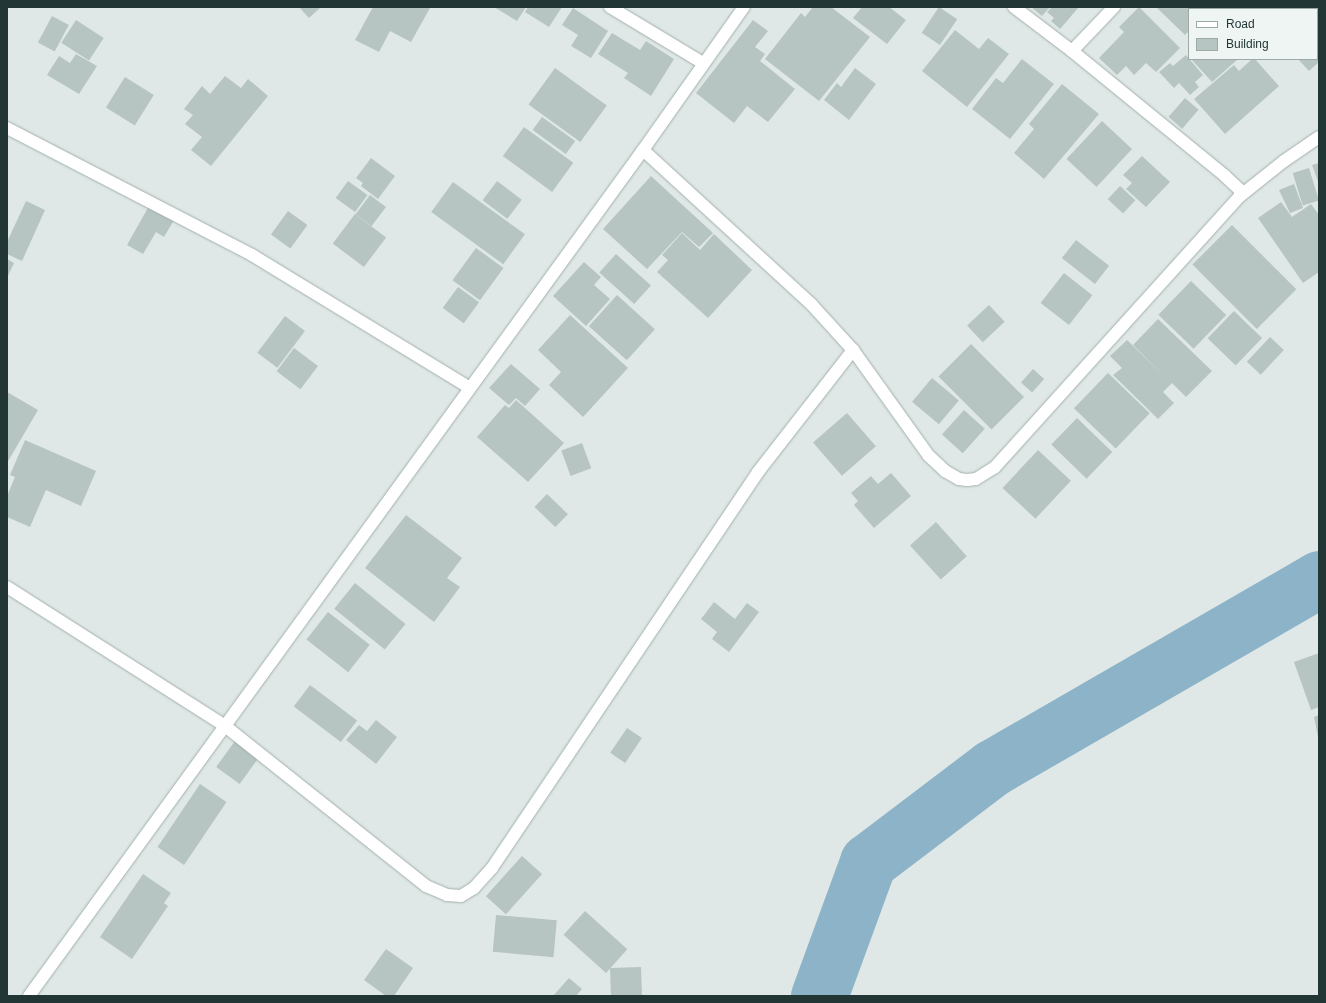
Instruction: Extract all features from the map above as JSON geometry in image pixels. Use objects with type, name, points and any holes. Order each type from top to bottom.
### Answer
[{"type":"street","points":[[610,7],[703,63]]},
{"type":"street","points":[[29,996],[643,150],[744,7]]},
{"type":"street","points":[[1014,7],[1072,51],[1225,176],[1240,190],[1240,196]]},
{"type":"street","points":[[1072,51],[1114,7]]},
{"type":"street","points":[[7,128],[252,254],[470,388]]},
{"type":"street","points":[[643,150],[812,305],[853,350],[930,456],[959,479],[976,479],[994,467],[1240,196],[1319,137]]},
{"type":"street","points":[[7,587],[225,726],[426,886],[446,895],[461,896],[474,888],[492,868],[758,472],[853,350]]},
{"type":"building","points":[[299,7],[321,7],[309,18]]},
{"type":"building","points":[[373,7],[430,8],[411,42],[390,31],[379,52],[355,40]]},
{"type":"building","points":[[494,7],[526,7],[517,21]]},
{"type":"building","points":[[528,7],[562,7],[549,27],[525,12]]},
{"type":"building","points":[[813,7],[831,7],[870,37],[819,101],[765,59],[801,13],[805,17]]},
{"type":"building","points":[[862,7],[889,7],[906,20],[887,44],[853,18]]},
{"type":"building","points":[[939,7],[957,19],[940,45],[922,33]]},
{"type":"building","points":[[1031,7],[1050,7],[1042,16]]},
{"type":"building","points":[[1052,7],[1079,7],[1060,29],[1051,21],[1054,18],[1047,12]]},
{"type":"building","points":[[1139,7],[1180,48],[1156,72],[1146,63],[1134,75],[1126,66],[1117,75],[1099,58],[1124,32],[1119,27]]},
{"type":"building","points":[[1156,7],[1213,7],[1188,8],[1188,32],[1185,35]]},
{"type":"building","points":[[1258,7],[1297,7],[1296,8]]},
{"type":"building","points":[[573,8],[608,31],[591,58],[571,46],[578,35],[562,25]]},
{"type":"building","points":[[52,16],[69,25],[55,51],[38,42]]},
{"type":"building","points":[[76,20],[104,38],[89,61],[61,43]]},
{"type":"building","points":[[753,20],[768,31],[755,47],[765,54],[760,61],[795,89],[768,122],[747,106],[734,123],[696,93]]},
{"type":"building","points":[[955,30],[979,49],[988,38],[1009,54],[967,107],[922,71]]},
{"type":"building","points":[[612,33],[640,50],[646,41],[674,59],[651,96],[624,78],[628,73],[598,54]]},
{"type":"building","points":[[1318,40],[1319,62],[1309,71],[1299,60],[1318,60]]},
{"type":"building","points":[[76,54],[97,66],[79,94],[47,75],[59,56],[70,63]]},
{"type":"building","points":[[1186,55],[1188,60],[1190,60],[1203,75],[1195,82],[1199,87],[1190,95],[1179,83],[1174,88],[1159,72],[1170,63],[1173,66]]},
{"type":"building","points":[[1022,59],[1054,84],[1010,139],[972,109],[996,78],[1003,83]]},
{"type":"building","points":[[1192,60],[1237,60],[1212,82]]},
{"type":"building","points":[[1251,60],[1256,60],[1279,86],[1225,134],[1194,99],[1234,65],[1239,71]]},
{"type":"building","points":[[555,68],[607,106],[580,142],[529,104]]},
{"type":"building","points":[[855,68],[876,84],[849,120],[824,100],[837,83],[841,87]]},
{"type":"building","points":[[225,76],[241,88],[248,79],[268,96],[211,166],[191,150],[202,137],[185,124],[193,115],[184,109],[202,86],[210,94]]},
{"type":"building","points":[[125,77],[154,95],[135,126],[106,108]]},
{"type":"building","points":[[1062,84],[1099,114],[1044,179],[1014,153],[1034,129],[1029,124]]},
{"type":"building","points":[[1185,98],[1199,110],[1182,129],[1169,117]]},
{"type":"building","points":[[542,117],[575,141],[566,154],[533,130]]},
{"type":"building","points":[[1102,121],[1132,149],[1097,187],[1067,159]]},
{"type":"building","points":[[524,127],[573,163],[552,192],[503,156]]},
{"type":"building","points":[[1142,156],[1170,182],[1146,207],[1126,189],[1132,183],[1123,175]]},
{"type":"building","points":[[371,158],[395,176],[378,199],[361,186],[363,183],[356,178]]},
{"type":"building","points":[[1319,163],[1319,184],[1312,165]]},
{"type":"building","points":[[1309,168],[1319,201],[1303,205],[1293,173]]},
{"type":"building","points":[[651,176],[713,233],[699,247],[682,232],[647,269],[603,229]]},
{"type":"building","points":[[348,181],[367,195],[355,212],[336,198]]},
{"type":"building","points":[[497,181],[522,200],[507,219],[483,200]]},
{"type":"building","points":[[453,182],[525,234],[503,264],[431,212]]},
{"type":"building","points":[[1294,184],[1303,208],[1290,213],[1279,190]]},
{"type":"building","points":[[1120,186],[1135,200],[1123,213],[1108,199]]},
{"type":"building","points":[[370,195],[386,207],[372,226],[356,214]]},
{"type":"building","points":[[26,201],[45,210],[22,261],[7,254],[7,242]]},
{"type":"building","points":[[1281,202],[1292,217],[1311,204],[1319,215],[1319,272],[1303,283],[1258,218]]},
{"type":"building","points":[[149,206],[174,220],[164,237],[156,232],[143,254],[127,245]]},
{"type":"building","points":[[288,211],[307,225],[290,249],[271,234]]},
{"type":"building","points":[[355,214],[386,237],[364,267],[333,244]]},
{"type":"building","points":[[1232,225],[1296,289],[1257,329],[1192,265]]},
{"type":"building","points":[[682,233],[700,250],[714,234],[752,270],[708,318],[657,272],[668,260],[662,255]]},
{"type":"building","points":[[1076,240],[1109,266],[1095,284],[1062,258]]},
{"type":"building","points":[[476,248],[504,268],[480,300],[452,280]]},
{"type":"building","points":[[616,254],[651,285],[634,304],[599,273]]},
{"type":"building","points":[[7,259],[14,263],[7,278]]},
{"type":"building","points":[[584,262],[601,277],[594,285],[610,299],[586,326],[553,296]]},
{"type":"building","points":[[1064,273],[1092,295],[1069,325],[1041,303]]},
{"type":"building","points":[[1191,281],[1226,315],[1194,349],[1158,315]]},
{"type":"building","points":[[458,287],[479,302],[464,323],[443,308]]},
{"type":"building","points":[[617,295],[655,329],[627,360],[589,326]]},
{"type":"building","points":[[989,305],[1005,322],[983,342],[967,325]]},
{"type":"building","points":[[1234,311],[1262,338],[1236,365],[1208,338]]},
{"type":"building","points":[[570,315],[628,368],[583,417],[549,385],[561,372],[538,350]]},
{"type":"building","points":[[285,316],[305,331],[277,368],[257,353]]},
{"type":"building","points":[[1158,319],[1212,371],[1186,397],[1172,383],[1163,392],[1174,403],[1158,419],[1113,375],[1122,368],[1110,356],[1127,340],[1164,376],[1133,345]]},
{"type":"building","points":[[1270,337],[1284,350],[1261,375],[1247,362]]},
{"type":"building","points":[[971,344],[1024,397],[992,430],[938,377]]},
{"type":"building","points":[[294,348],[318,366],[301,389],[277,371]]},
{"type":"building","points":[[511,364],[540,389],[525,406],[516,398],[509,405],[489,388]]},
{"type":"building","points":[[1033,369],[1044,379],[1032,392],[1021,382]]},
{"type":"building","points":[[1108,373],[1150,413],[1116,449],[1074,408]]},
{"type":"building","points":[[932,378],[959,400],[939,424],[912,402]]},
{"type":"building","points":[[7,392],[38,410],[7,463]]},
{"type":"building","points":[[516,400],[564,443],[528,482],[477,437],[505,405],[509,408]]},
{"type":"building","points":[[964,410],[985,429],[963,453],[942,435]]},
{"type":"building","points":[[847,413],[876,446],[842,476],[813,443]]},
{"type":"building","points":[[1077,418],[1112,452],[1087,479],[1051,445]]},
{"type":"building","points":[[25,440],[96,471],[81,506],[46,490],[30,527],[7,517],[7,496],[15,477],[10,475]]},
{"type":"building","points":[[582,443],[591,468],[571,476],[561,451]]},
{"type":"building","points":[[1038,450],[1071,481],[1035,519],[1003,488]]},
{"type":"building","points":[[891,473],[911,496],[874,528],[854,505],[858,501],[851,493],[871,476],[878,484]]},
{"type":"building","points":[[547,494],[568,514],[555,527],[534,507]]},
{"type":"building","points":[[406,515],[462,558],[447,578],[460,587],[434,622],[365,568]]},
{"type":"building","points":[[936,522],[967,556],[941,580],[910,545]]},
{"type":"building","points":[[355,583],[406,624],[385,650],[334,609]]},
{"type":"building","points":[[714,602],[735,619],[747,603],[759,612],[729,652],[712,639],[717,632],[701,619]]},
{"type":"building","points":[[328,612],[370,645],[348,672],[306,640]]},
{"type":"building","points":[[1319,653],[1319,707],[1311,710],[1294,662]]},
{"type":"building","points":[[310,685],[357,721],[341,742],[294,707]]},
{"type":"building","points":[[1319,715],[1319,737],[1318,737],[1314,717]]},
{"type":"building","points":[[376,720],[397,737],[376,764],[346,740],[359,725],[367,731]]},
{"type":"building","points":[[627,728],[642,738],[625,763],[610,753]]},
{"type":"building","points":[[235,741],[258,758],[240,784],[216,767]]},
{"type":"building","points":[[200,784],[227,802],[184,865],[158,847]]},
{"type":"building","points":[[522,856],[542,874],[506,914],[486,896]]},
{"type":"building","points":[[143,874],[171,893],[164,903],[168,906],[132,959],[100,937]]},
{"type":"building","points":[[585,911],[627,949],[606,973],[564,935]]},
{"type":"building","points":[[496,915],[557,920],[554,957],[493,952]]},
{"type":"building","points":[[386,949],[413,968],[394,996],[386,996],[364,980]]},
{"type":"building","points":[[641,967],[642,996],[611,996],[610,968]]},
{"type":"building","points":[[569,978],[582,989],[576,996],[553,996]]},
{"type":"waterway","points":[[819,996],[868,862],[992,768],[1319,579]]}]
